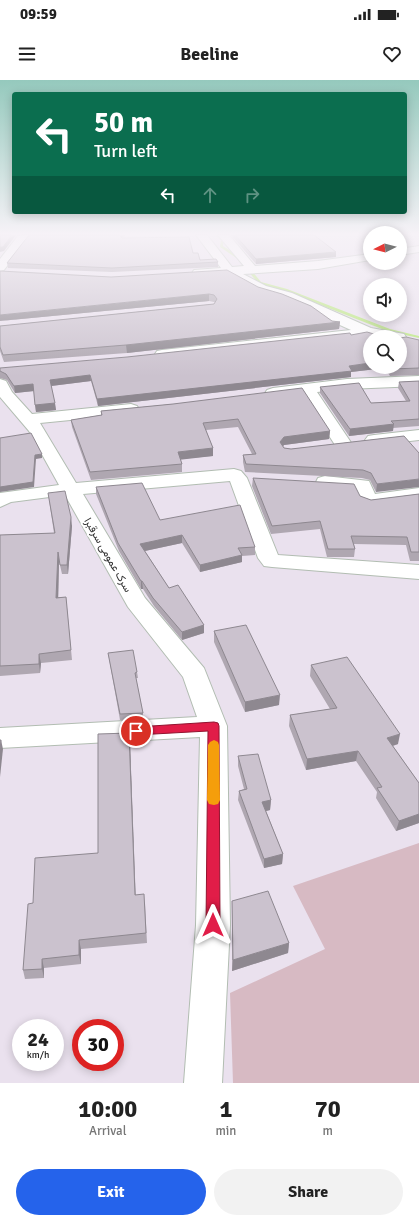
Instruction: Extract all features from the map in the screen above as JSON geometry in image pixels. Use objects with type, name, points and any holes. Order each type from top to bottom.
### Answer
[{"type":"street","points":[[249,282],[262,289],[287,296],[364,330]]},
{"type":"street","points":[[149,355],[363,332]]},
{"type":"street","points":[[260,395],[347,384],[419,381]]},
{"type":"street","name":"سرک عمومی سرقبرا","points":[[0,384],[16,413],[36,429],[136,602],[195,674],[214,726]]},
{"type":"street","points":[[307,390],[335,444],[419,434]]},
{"type":"street","points":[[16,413],[143,408]]},
{"type":"street","points":[[0,502],[6,497],[70,489],[234,475],[246,478],[269,558],[272,561],[419,572]]},
{"type":"street","points":[[309,482],[362,485],[367,499],[370,501],[419,494]]},
{"type":"street","points":[[0,738],[214,726],[213,925],[203,1083]]},
{"type":"shaded area","points":[[419,843],[419,1083],[233,1083],[230,993],[325,949],[293,886]]},
{"type":"building","points":[[0,282],[249,282],[258,287],[282,294],[311,306],[332,321],[340,322],[126,345],[3,355],[0,347],[0,326],[214,304],[217,299],[214,295],[209,294],[0,315]]},
{"type":"building","points":[[350,333],[351,335],[363,333],[363,364],[349,366],[352,371],[97,399],[90,375],[50,380],[55,403],[35,405],[33,384],[14,386],[6,374],[0,371],[0,368],[127,357]]},
{"type":"building","points":[[407,337],[419,340],[419,368],[407,368]]},
{"type":"building","points":[[419,381],[419,419],[391,421],[394,424],[350,429],[320,387],[359,383],[371,403],[410,401],[399,382]]},
{"type":"building","points":[[302,388],[330,431],[284,437],[280,442],[284,448],[291,449],[404,436],[419,453],[419,479],[377,484],[371,473],[363,470],[246,464],[243,455],[256,454],[238,419],[203,423],[213,448],[178,452],[182,464],[90,472],[71,420],[102,415],[101,411],[173,404]]},
{"type":"building","points":[[31,433],[42,454],[35,455],[33,482],[0,487],[0,438]]},
{"type":"building","points":[[253,478],[354,484],[360,496],[371,500],[419,494],[419,552],[411,552],[407,537],[351,536],[355,549],[328,549],[320,521],[272,526]]},
{"type":"building","points":[[142,483],[160,520],[240,505],[255,547],[238,548],[242,555],[200,565],[182,535],[140,544],[169,588],[178,585],[204,625],[182,632],[153,598],[118,543],[96,487]]},
{"type":"building","points":[[65,491],[71,517],[67,565],[60,565],[58,552],[56,598],[66,597],[71,650],[39,654],[39,664],[0,666],[0,535],[55,533],[48,493]]},
{"type":"building","points":[[246,625],[280,695],[245,702],[214,631]]},
{"type":"building","points":[[133,650],[137,672],[135,673],[143,713],[120,714],[108,653]]},
{"type":"building","points":[[347,657],[400,734],[387,738],[419,783],[419,814],[399,821],[377,788],[382,787],[358,751],[307,759],[290,715],[337,708],[311,665]]},
{"type":"building","points":[[129,733],[135,895],[144,894],[146,933],[79,940],[79,955],[42,959],[42,969],[23,970],[28,904],[33,903],[35,858],[98,853],[98,734]]},
{"type":"building","points":[[258,754],[271,800],[262,802],[283,854],[264,859],[239,791],[247,789],[238,756]]},
{"type":"building","points":[[268,891],[289,943],[233,960],[232,901]]},
{"type":"waterway","points":[[259,282],[286,290],[389,330],[419,337]]},
{"type":"slow traffic","points":[[214,745],[214,800]]},
{"type":"route","points":[[136,731],[214,726],[213,925]]}]
